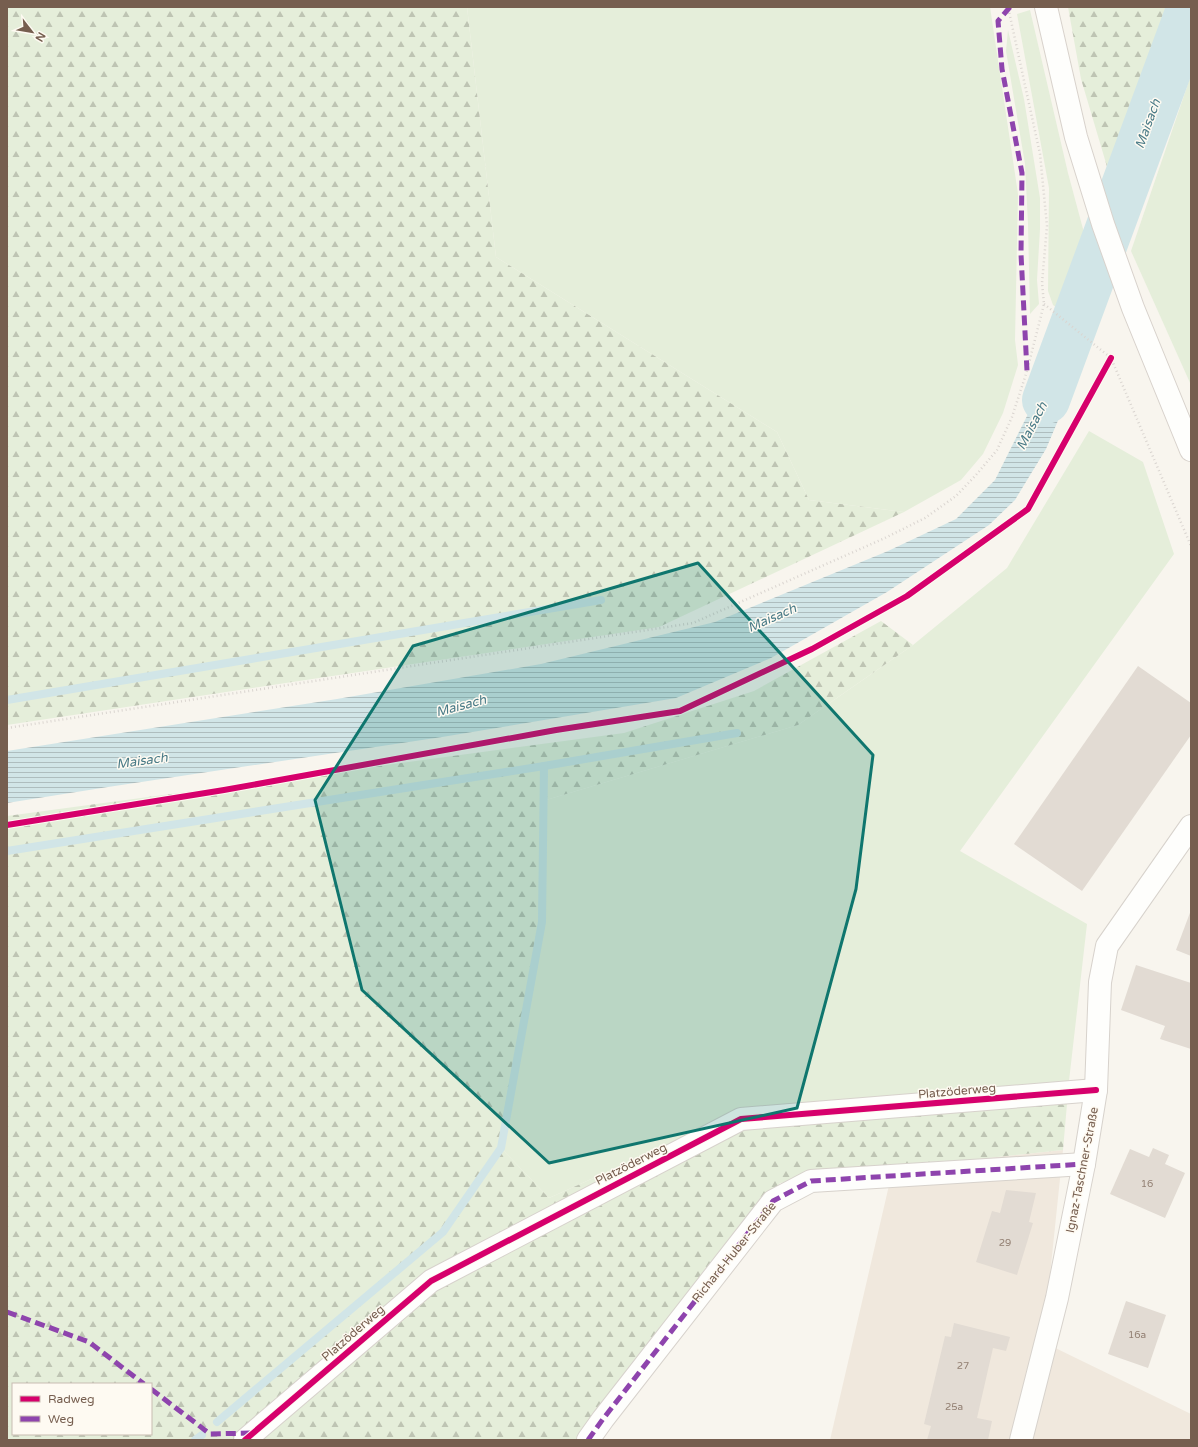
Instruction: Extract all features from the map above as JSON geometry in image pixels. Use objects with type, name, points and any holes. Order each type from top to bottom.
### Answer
[{"type":"street","points":[[1046,7],[1076,138],[1103,224],[1133,308],[1191,450]]},
{"type":"street","name":"Ignaz-Taschner-Straße","points":[[1021,1440],[1057,1298],[1084,1164],[1096,1090],[1100,982],[1107,946],[1191,826]]},
{"type":"street","name":"Platzöderweg","points":[[245,1440],[431,1280],[741,1119],[1096,1090]]},
{"type":"street","name":"Richard-Huber-Straße","points":[[588,1440],[603,1418],[773,1201],[811,1181],[1084,1164]]},
{"type":"path","points":[[7,728],[693,622],[885,538],[925,518],[956,496],[997,450],[1012,416],[1027,371],[1044,304],[1042,283],[1047,226],[1040,154],[1008,7]]},
{"type":"path","points":[[1044,304],[1111,358],[1191,546]]},
{"type":"path","points":[[7,825],[224,790],[556,730],[680,711],[812,649],[907,596],[1028,510],[1111,358]]},
{"type":"highlighted area","points":[[698,563],[873,755],[856,889],[797,1108],[549,1163],[362,990],[315,800],[413,646]]},
{"type":"shaded area","points":[[1063,1150],[1043,1342],[1191,1414],[1191,1440],[830,1440],[893,1168]]},
{"type":"green space","points":[[7,7],[467,7],[496,257],[777,432],[809,500],[904,512],[659,627],[7,725]]},
{"type":"green space","points":[[467,7],[990,7],[1018,194],[1015,340],[1018,365],[1003,413],[983,454],[961,480],[904,512],[809,500],[777,432],[496,257]]},
{"type":"green space","points":[[1068,7],[1179,7],[1111,180],[1081,79]]},
{"type":"green space","points":[[1030,10],[1068,173],[1090,255],[1069,316],[1053,305],[1048,291],[1049,188],[1017,14]]},
{"type":"green space","points":[[1008,30],[1024,99],[1040,198],[1037,280],[1039,304],[1030,314],[1025,164],[1006,51]]},
{"type":"green space","points":[[1191,75],[1191,385],[1131,251]]},
{"type":"green space","points":[[1089,431],[1143,462],[1174,554],[960,851],[1087,924],[1069,1081],[734,1115],[549,1198],[501,1148],[542,922],[546,800],[798,725],[913,645],[1007,568]]},
{"type":"green space","points":[[881,621],[913,645],[798,725],[546,800],[541,932],[501,1148],[549,1198],[734,1115],[1069,1081],[1063,1150],[893,1168],[780,1183],[592,1440],[7,1440],[7,816],[624,733],[754,691]]},
{"type":"water","points":[[1057,330],[1087,352],[1046,449],[1015,500],[989,525],[887,592],[771,658],[676,698],[442,737],[7,803],[7,751],[337,699],[541,664],[715,622],[888,551],[956,519],[995,480],[1028,414]]},
{"type":"building","points":[[1138,666],[1191,703],[1191,735],[1082,891],[1014,844]]},
{"type":"building","points":[[1191,910],[1191,956],[1176,950]]},
{"type":"building","points":[[1136,965],[1191,983],[1191,1049],[1160,1039],[1165,1026],[1121,1010]]},
{"type":"building","points":[[1153,1148],[1169,1155],[1165,1164],[1185,1173],[1165,1218],[1110,1194],[1130,1149],[1149,1157]]},
{"type":"building","points":[[1006,1190],[1036,1193],[1029,1222],[1033,1223],[1017,1275],[976,1262],[992,1211],[1000,1213]]},
{"type":"building","points":[[1126,1301],[1166,1315],[1148,1368],[1108,1354]]},
{"type":"building","points":[[954,1323],[1010,1337],[1006,1351],[993,1348],[977,1418],[992,1421],[988,1440],[927,1440],[931,1426],[924,1424],[945,1336],[951,1337]]},
{"type":"waterway","name":"Maisach","points":[[1046,400],[1191,7]]},
{"type":"waterway","points":[[7,700],[601,600]]},
{"type":"waterway","points":[[7,851],[544,766],[737,733]]},
{"type":"waterway","points":[[217,1422],[443,1232],[501,1148],[542,922],[544,766]]},
{"type":"waterway","points":[[195,1440],[202,1435]]},
{"type":"marked path","points":[[1010,7],[998,21],[1002,69],[1022,173],[1021,254],[1027,371]]},
{"type":"marked path","points":[[588,1440],[773,1201],[811,1181],[1084,1164]]},
{"type":"marked path","points":[[7,1312],[89,1342],[143,1383]]},
{"type":"marked path","points":[[152,1390],[210,1434],[252,1433]]},
{"type":"cycle path","points":[[7,825],[224,790],[556,730],[680,711],[812,649],[907,596],[1028,509],[1111,358]]},
{"type":"cycle path","points":[[245,1440],[431,1281],[741,1119],[1096,1090]]}]
